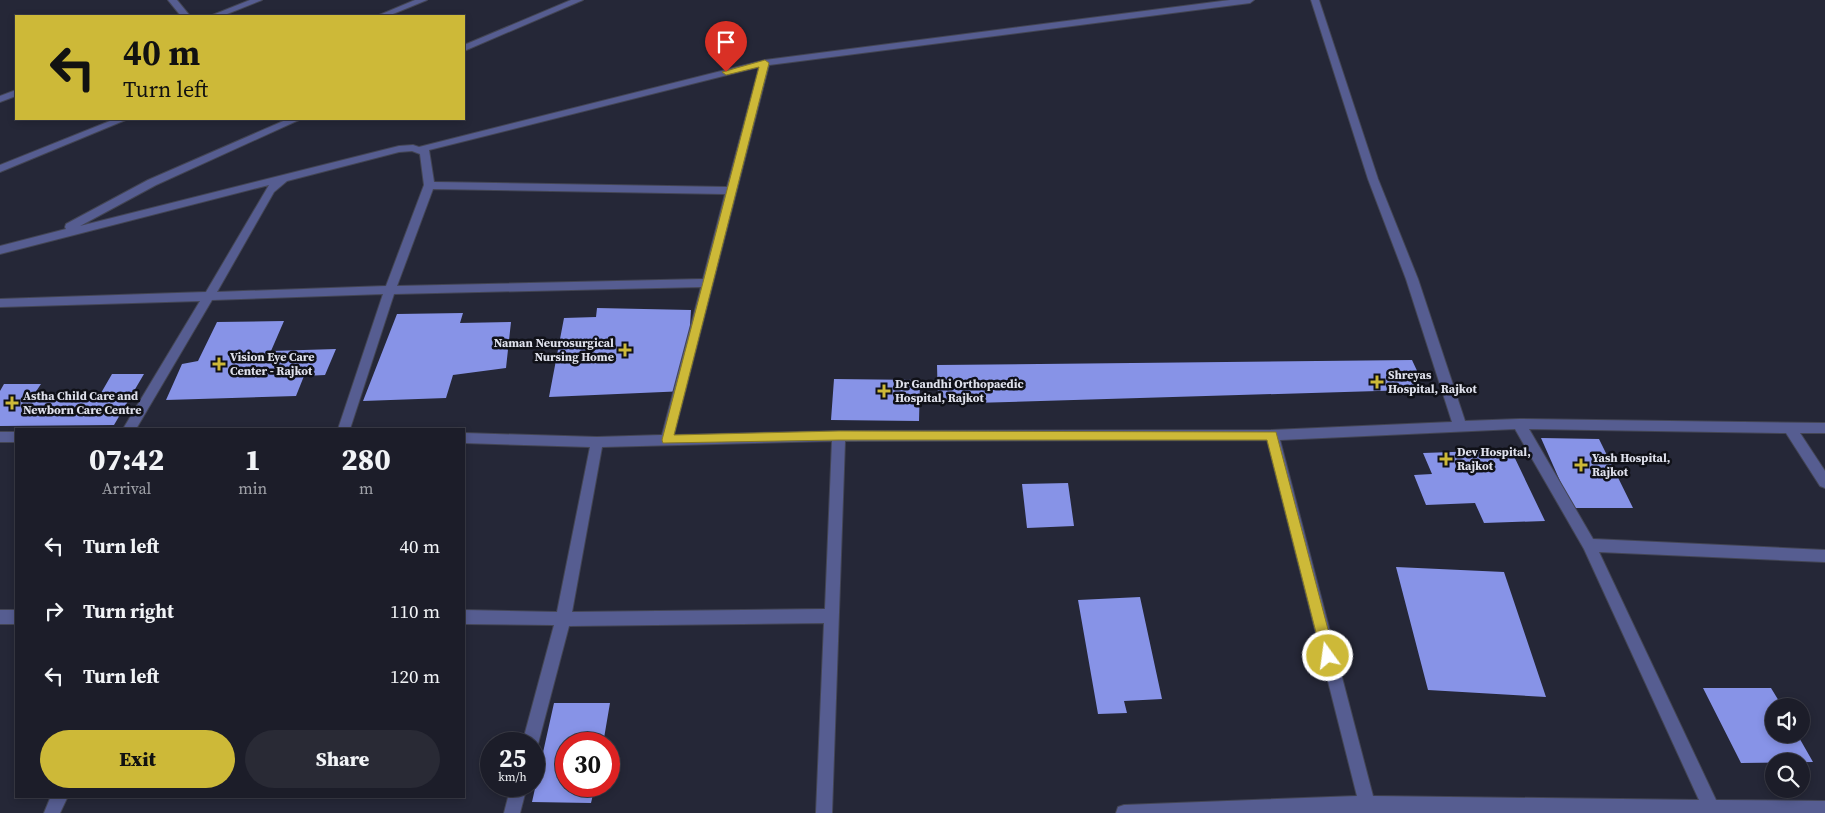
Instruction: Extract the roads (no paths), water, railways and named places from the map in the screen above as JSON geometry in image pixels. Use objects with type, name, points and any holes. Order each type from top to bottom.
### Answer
[{"type":"street","points":[[172,0],[185,15]]},
{"type":"street","points":[[217,15],[258,0]]},
{"type":"street","points":[[384,15],[423,0]]},
{"type":"street","points":[[465,48],[579,0]]},
{"type":"street","points":[[418,150],[765,63],[1250,0]]},
{"type":"street","points":[[1315,0],[1373,179],[1412,279],[1460,426]]},
{"type":"street","points":[[667,440],[765,63]]},
{"type":"street","points":[[0,100],[15,93]]},
{"type":"street","points":[[0,169],[121,120]]},
{"type":"street","points":[[265,120],[272,129]]},
{"type":"street","points":[[59,234],[115,200],[294,120]]},
{"type":"street","points":[[0,250],[400,149],[425,152],[430,185],[390,290],[344,428]]},
{"type":"street","points":[[129,428],[209,296],[270,190],[278,182],[289,178]]},
{"type":"street","points":[[430,185],[732,191]]},
{"type":"street","points":[[0,303],[708,282]]},
{"type":"street","points":[[1519,424],[1589,546],[1713,810]]},
{"type":"street","points":[[465,438],[597,442],[839,436],[1272,435],[1519,424],[1825,428]]},
{"type":"street","points":[[1790,428],[1825,482]]},
{"type":"street","points":[[1272,435],[1368,808]]},
{"type":"street","points":[[824,813],[839,436]]},
{"type":"street","points":[[0,437],[15,437]]},
{"type":"street","points":[[533,732],[563,620],[597,442]]},
{"type":"street","points":[[1589,546],[1825,556]]},
{"type":"street","points":[[465,617],[516,616],[563,620],[832,616]]},
{"type":"street","points":[[0,617],[15,617]]},
{"type":"street","points":[[512,813],[516,797]]},
{"type":"street","points":[[52,813],[59,798]]},
{"type":"street","points":[[1124,813],[1368,808],[1825,809]]},
{"type":"place","name":"Naman Neurosurgical Nursing Home","points":[[625,350]]},
{"type":"place","name":"Vision Eye Care Center - Rajkot","points":[[219,364]]},
{"type":"place","name":"Shreyas Hospital, Rajkot","points":[[1377,382]]},
{"type":"place","name":"Dr Gandhi Orthopaedic Hospital, Rajkot","points":[[884,391]]},
{"type":"place","name":"Astha Child Care and Newborn Care Centre","points":[[12,403]]},
{"type":"place","name":"Dev Hospital, Rajkot","points":[[1446,459]]},
{"type":"place","name":"Yash Hospital, Rajkot","points":[[1581,465]]}]
